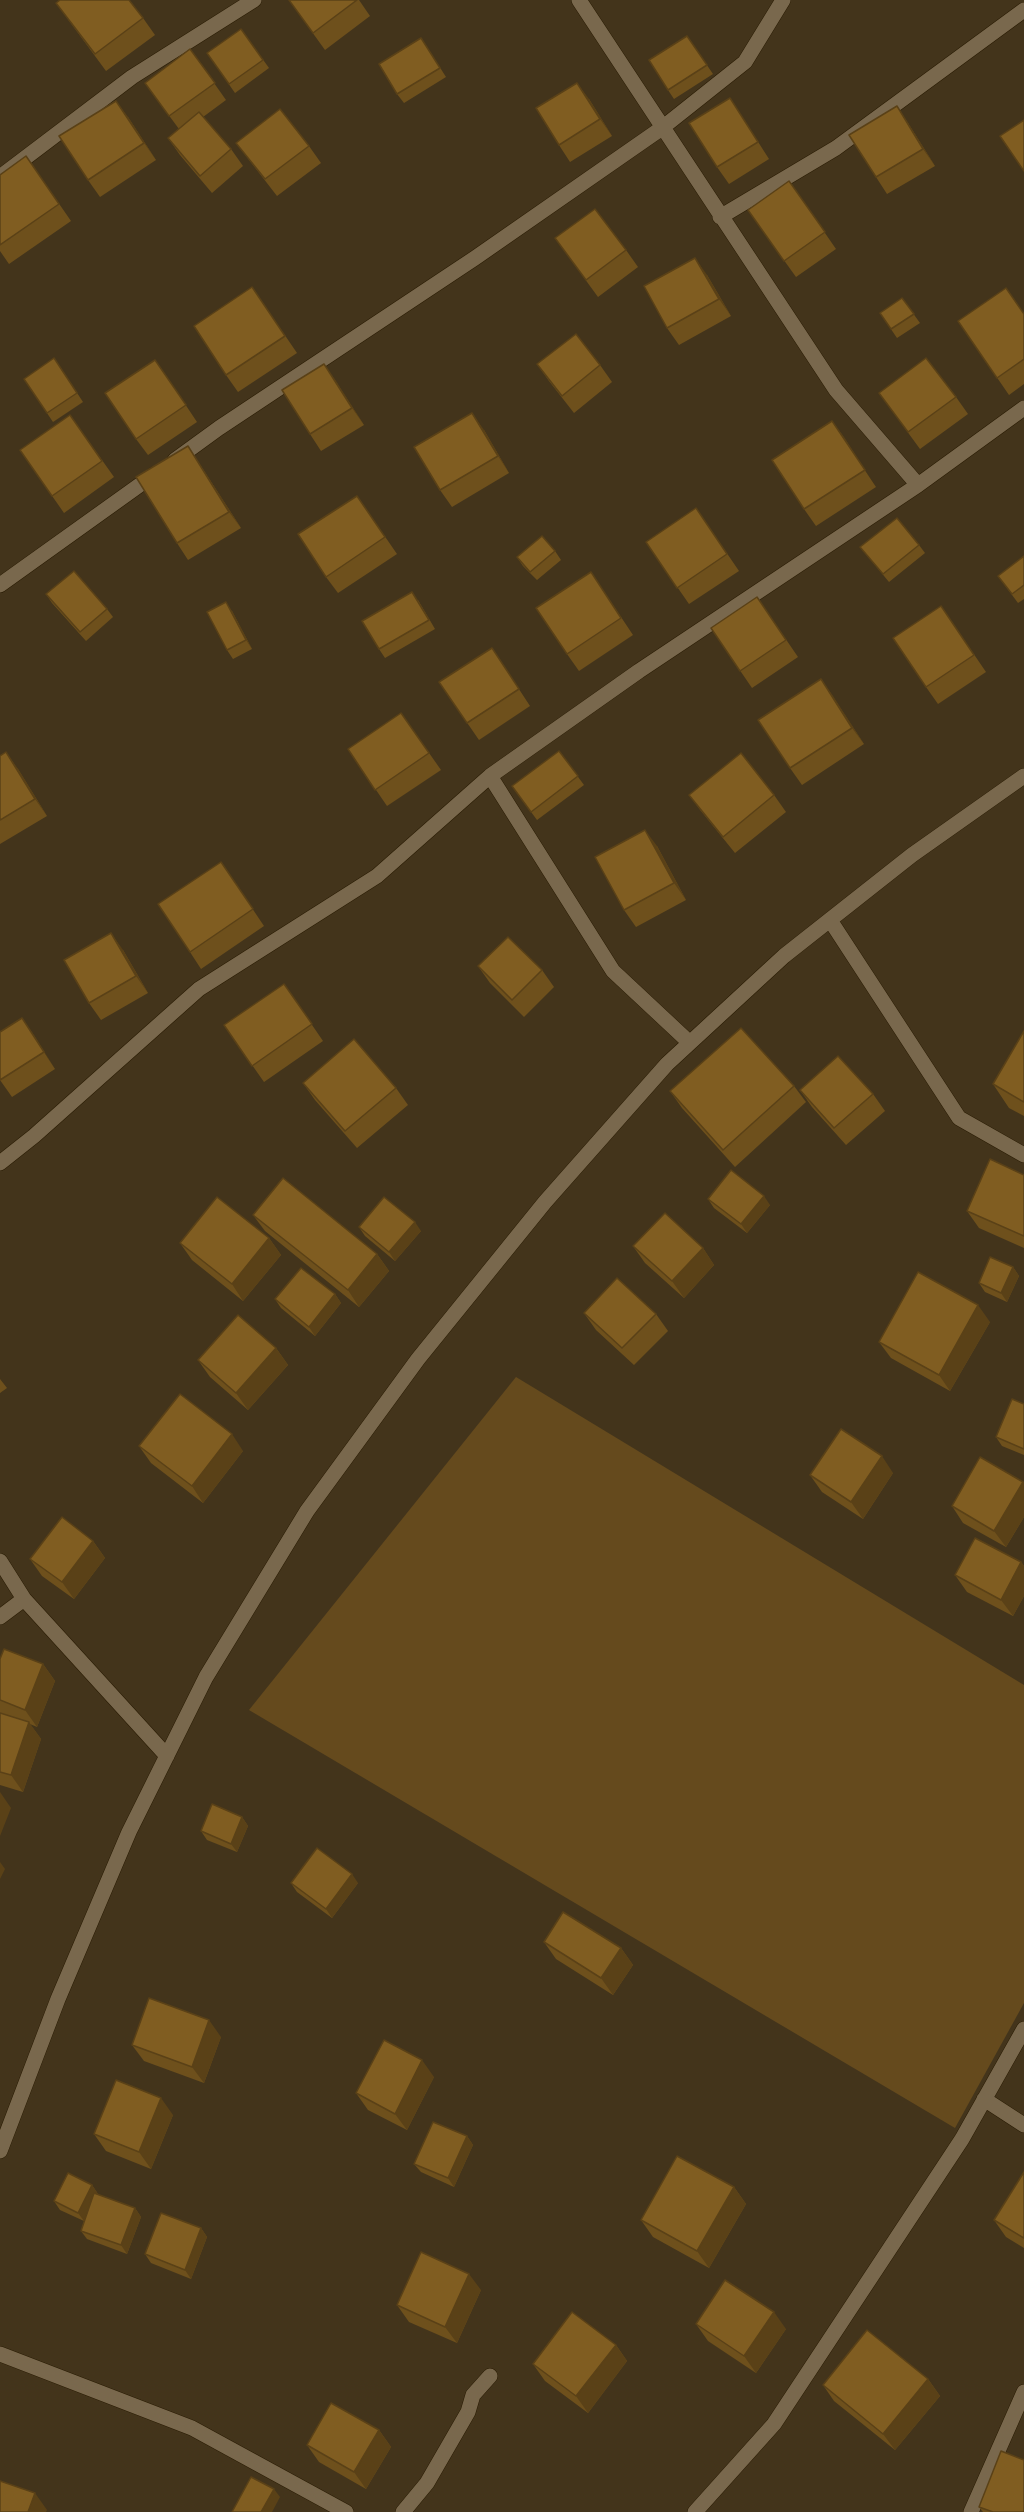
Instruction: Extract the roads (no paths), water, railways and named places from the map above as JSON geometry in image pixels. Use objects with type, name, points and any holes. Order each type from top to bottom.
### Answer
[{"type":"street","points":[[0,177],[132,77],[254,0]]},
{"type":"street","points":[[579,0],[836,390],[918,485]]},
{"type":"street","points":[[0,585],[219,428],[476,258],[662,128],[745,62],[783,0]]},
{"type":"street","points":[[720,217],[836,148],[1024,10]]},
{"type":"street","points":[[0,1163],[34,1136],[199,989],[377,876],[490,776],[639,671],[918,485],[1024,408]]},
{"type":"street","points":[[490,776],[613,971],[690,1043]]},
{"type":"street","points":[[0,2151],[63,1989],[129,1832],[206,1677],[307,1511],[418,1359],[545,1202],[667,1065],[784,956],[912,855],[1024,776]]},
{"type":"street","points":[[830,920],[958,1118],[1024,1155]]},
{"type":"street","points":[[0,1562],[24,1599],[167,1756]]},
{"type":"street","points":[[0,1617],[24,1599]]},
{"type":"street","points":[[695,2512],[774,2424],[962,2139],[1024,2029]]},
{"type":"street","points":[[984,2099],[1024,2125]]},
{"type":"street","points":[[0,2354],[192,2428],[346,2512]]},
{"type":"street","points":[[403,2512],[427,2483],[468,2412],[473,2395],[490,2376]]},
{"type":"street","points":[[971,2512],[1024,2392]]}]
